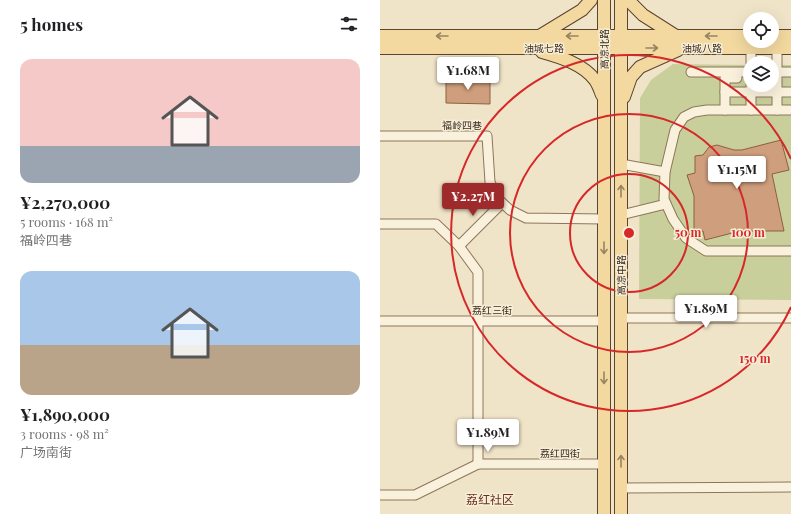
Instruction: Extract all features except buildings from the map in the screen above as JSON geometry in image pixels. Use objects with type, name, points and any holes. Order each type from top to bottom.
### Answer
[{"type":"main road","points":[[540,36],[582,10],[591,0]]},
{"type":"main road","name":"高凉北路","points":[[604,0],[612,36],[613,48],[604,97]]},
{"type":"main road","name":"高凉北路","points":[[612,36],[621,0]]},
{"type":"main road","points":[[628,0],[643,15],[676,36]]},
{"type":"main road","name":"油城七路","points":[[380,36],[612,36]]},
{"type":"main road","name":"油城八路","points":[[612,36],[743,36]]},
{"type":"main road","name":"高凉中路","points":[[612,36],[621,103],[621,513]]},
{"type":"main road","points":[[779,36],[791,36]]},
{"type":"main road","name":"油城七路","points":[[380,48],[613,48]]},
{"type":"main road","points":[[530,48],[559,57],[581,68],[595,80],[604,97]]},
{"type":"main road","name":"油城八路","points":[[613,48],[743,48]]},
{"type":"main road","points":[[621,103],[631,77],[640,67],[681,48]]},
{"type":"main road","name":"油城八路","points":[[779,48],[791,48]]},
{"type":"main road","name":"高凉中路","points":[[604,97],[604,513]]},
{"type":"main road","points":[[604,148],[621,148]]},
{"type":"main road","points":[[604,513],[621,513]]},
{"type":"street","points":[[751,48],[751,56]]},
{"type":"street","points":[[776,56],[777,48]]},
{"type":"street","points":[[691,72],[743,72]]},
{"type":"street","points":[[779,74],[791,72]]},
{"type":"street","points":[[779,76],[791,78]]},
{"type":"street","points":[[725,110],[725,78],[743,78]]},
{"type":"street","points":[[725,92],[743,89]]},
{"type":"street","points":[[751,92],[751,110]]},
{"type":"street","points":[[777,92],[777,110]]},
{"type":"street","points":[[779,92],[791,92]]},
{"type":"street","points":[[791,110],[707,110],[694,112],[684,117],[675,130],[665,172],[664,200],[673,219],[686,238],[706,251],[791,251]]},
{"type":"street","name":"福岭四巷","points":[[380,136],[487,136],[490,182],[498,198],[510,210],[526,218],[604,219]]},
{"type":"street","points":[[621,164],[665,172]]},
{"type":"street","points":[[459,246],[502,203]]},
{"type":"street","points":[[621,215],[666,204]]},
{"type":"street","points":[[380,224],[436,224],[459,246],[478,272],[478,464]]},
{"type":"street","points":[[621,318],[791,318]]},
{"type":"street","name":"荔红三街","points":[[380,321],[604,321]]},
{"type":"street","name":"荔红四街","points":[[380,495],[415,495],[478,464],[604,464]]},
{"type":"street","points":[[621,488],[791,487]]},
{"type":"green space","points":[[673,64],[743,65],[743,92],[779,92],[779,65],[791,65],[791,300],[639,299],[640,98],[651,80]]},
{"type":"district","name":"荔红社区","points":[[490,499]]}]
